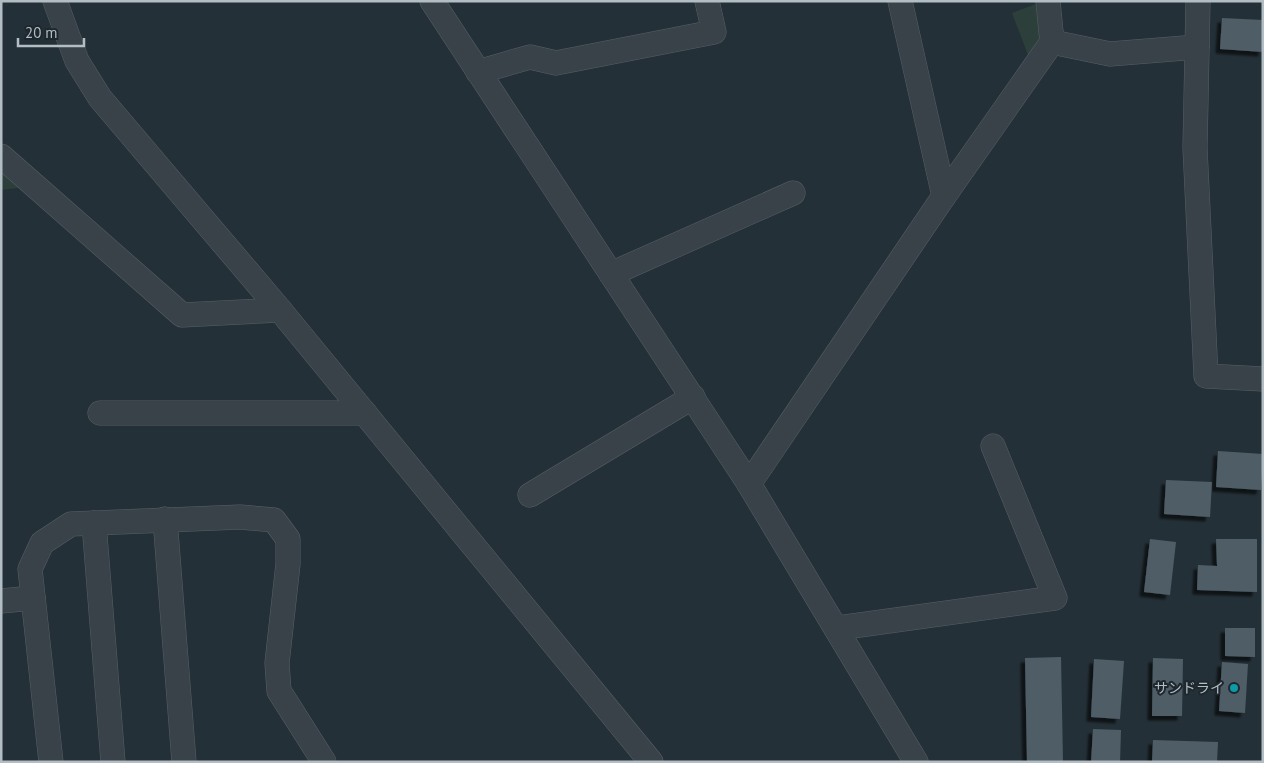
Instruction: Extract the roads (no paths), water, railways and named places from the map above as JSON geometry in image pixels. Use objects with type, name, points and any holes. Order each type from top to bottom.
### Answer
[{"type":"street","points":[[55,1],[77,61],[100,98],[280,310],[651,762]]},
{"type":"street","points":[[432,1],[749,484],[838,628],[916,762]]},
{"type":"street","points":[[478,72],[530,56],[556,63],[714,32],[707,1]]},
{"type":"street","points":[[900,1],[944,196]]},
{"type":"street","points":[[749,484],[944,196],[1052,42],[1048,1]]},
{"type":"street","points":[[1198,1],[1195,148],[1206,376],[1263,379]]},
{"type":"street","points":[[1052,42],[1110,54],[1197,47]]},
{"type":"street","points":[[1,156],[182,315],[280,310]]},
{"type":"street","points":[[611,274],[794,193]]},
{"type":"street","points":[[530,495],[692,397]]},
{"type":"street","points":[[100,413],[364,413]]},
{"type":"street","points":[[838,628],[1055,598],[994,446]]},
{"type":"street","points":[[51,762],[30,569],[42,543],[71,524],[240,516],[274,520],[288,539],[288,564],[277,663],[279,691],[324,762]]},
{"type":"street","points":[[165,519],[184,762]]},
{"type":"street","points":[[94,523],[113,762]]},
{"type":"street","points":[[1,601],[33,598]]},
{"type":"place","name":"サンドライ","points":[[1234,688]]}]
